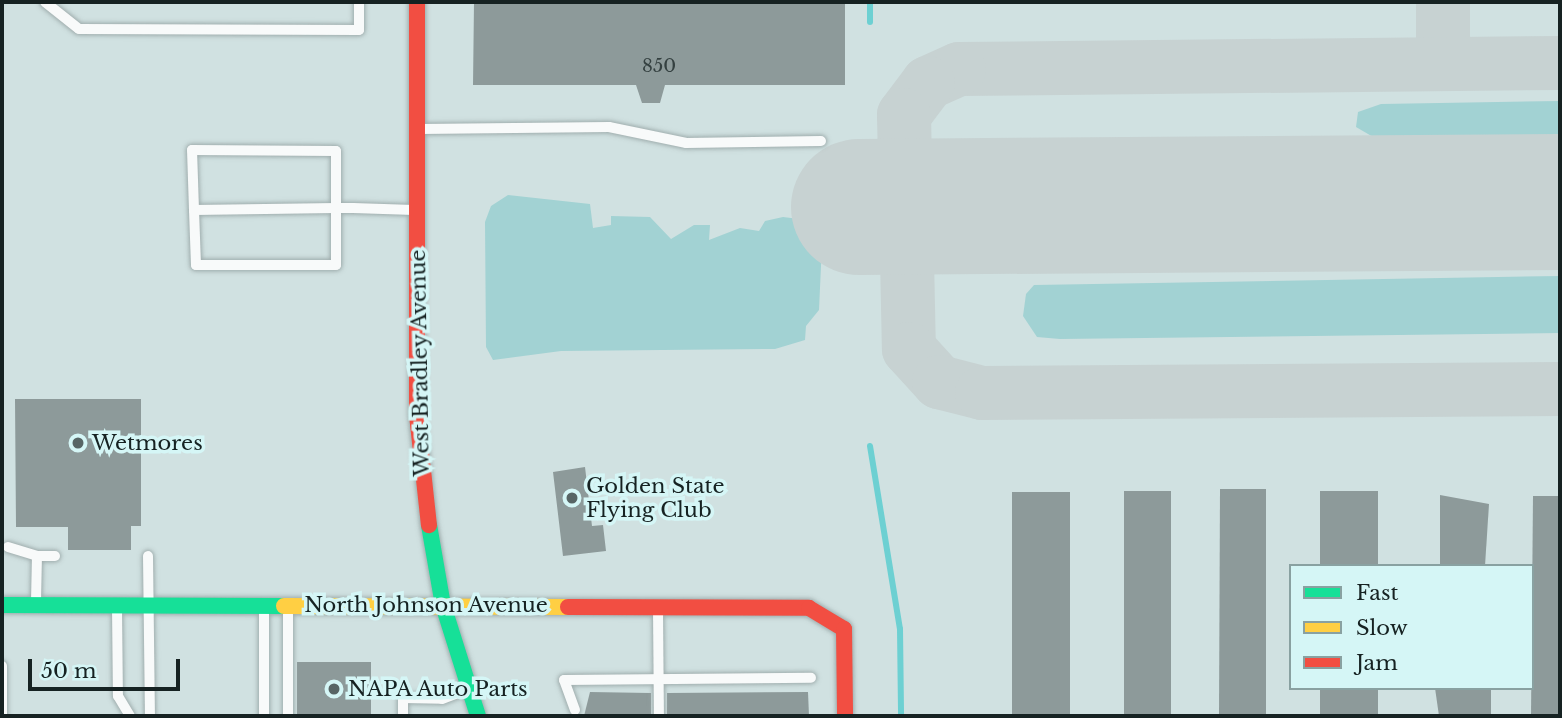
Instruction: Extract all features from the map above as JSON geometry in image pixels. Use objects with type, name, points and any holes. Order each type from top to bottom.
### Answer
[{"type":"main road","name":"West Bradley Avenue","points":[[417,2],[418,427],[443,605],[478,716]]},
{"type":"main road","name":"North Johnson Avenue","points":[[2,605],[809,608],[844,629],[845,716]]},
{"type":"lane","points":[[45,2],[79,29],[359,30],[359,2]]},
{"type":"lane","points":[[417,129],[609,127],[685,143],[821,141]]},
{"type":"lane","points":[[192,150],[336,151],[336,265],[196,265],[194,210],[192,150]]},
{"type":"lane","points":[[194,210],[417,210]]},
{"type":"lane","points":[[8,547],[37,556],[55,556]]},
{"type":"lane","points":[[36,605],[37,556]]},
{"type":"lane","points":[[148,556],[150,716]]},
{"type":"lane","points":[[117,605],[118,696],[130,716]]},
{"type":"lane","points":[[264,605],[264,716]]},
{"type":"lane","points":[[288,605],[288,716]]},
{"type":"lane","points":[[658,607],[659,716]]},
{"type":"lane","points":[[2,666],[2,716]]},
{"type":"lane","points":[[575,710],[564,680],[811,678]]},
{"type":"lane","points":[[403,716],[403,698],[442,699],[469,689]]},
{"type":"shaded area","points":[[1560,101],[1560,140],[1380,141],[1356,127],[1358,112],[1381,104]]},
{"type":"shaded area","points":[[508,195],[590,204],[593,228],[611,225],[611,216],[650,217],[671,239],[694,225],[710,225],[709,240],[740,228],[759,231],[765,221],[783,217],[823,222],[819,310],[806,326],[805,340],[775,349],[561,351],[493,360],[486,347],[485,222],[491,206]]},
{"type":"shaded area","points":[[1560,276],[1560,333],[1060,339],[1037,337],[1023,316],[1026,294],[1034,285]]},
{"type":"building","points":[[474,2],[845,2],[845,85],[665,85],[660,103],[642,103],[636,85],[473,85]]},
{"type":"building","name":"Wetmores","points":[[15,399],[141,399],[141,526],[131,526],[131,550],[68,550],[68,527],[16,527]]},
{"type":"building","name":"Golden State Flying Club","points":[[585,467],[592,526],[603,525],[606,551],[563,556],[553,472]]},
{"type":"building","points":[[1220,489],[1266,489],[1266,716],[1219,716]]},
{"type":"building","points":[[1124,491],[1171,491],[1171,716],[1124,716]]},
{"type":"building","points":[[1320,491],[1378,491],[1378,564],[1320,564]]},
{"type":"building","points":[[1012,492],[1070,492],[1070,716],[1012,716]]},
{"type":"building","points":[[1440,495],[1489,504],[1485,564],[1440,564]]},
{"type":"building","points":[[1533,496],[1560,496],[1560,716],[1531,716],[1531,690],[1534,690]]},
{"type":"building","name":"NAPA Auto Parts","points":[[297,662],[371,662],[371,716],[297,716]]},
{"type":"building","points":[[1320,690],[1378,690],[1378,716],[1320,716]]},
{"type":"building","points":[[1435,690],[1491,690],[1491,716],[1439,716]]},
{"type":"building","points":[[590,692],[651,693],[651,716],[584,716]]},
{"type":"building","points":[[808,692],[809,716],[667,716],[667,693]]},
{"type":"waterway","points":[[870,2],[870,22]]},
{"type":"waterway","points":[[870,446],[900,629],[901,716]]},
{"type":"taxiway","points":[[1443,3],[1443,64]]},
{"type":"taxiway","points":[[1560,63],[959,69],[928,83],[904,115],[909,349],[939,382],[982,393],[1560,389]]},
{"type":"runway","points":[[859,207],[1560,202]]},
{"type":"traffic: fast","points":[[429,525],[443,605],[478,716]]},
{"type":"traffic: fast","points":[[2,605],[284,606]]},
{"type":"traffic: slow","points":[[284,606],[568,607]]},
{"type":"traffic: jam","points":[[417,2],[417,415],[429,525]]},
{"type":"traffic: jam","points":[[568,607],[809,608],[844,629],[845,716]]},
{"type":"place","name":"Wetmores","points":[[78,443]]},
{"type":"place","name":"Golden State Flying Club","points":[[572,498]]},
{"type":"place","name":"NAPA Auto Parts","points":[[334,689]]}]
